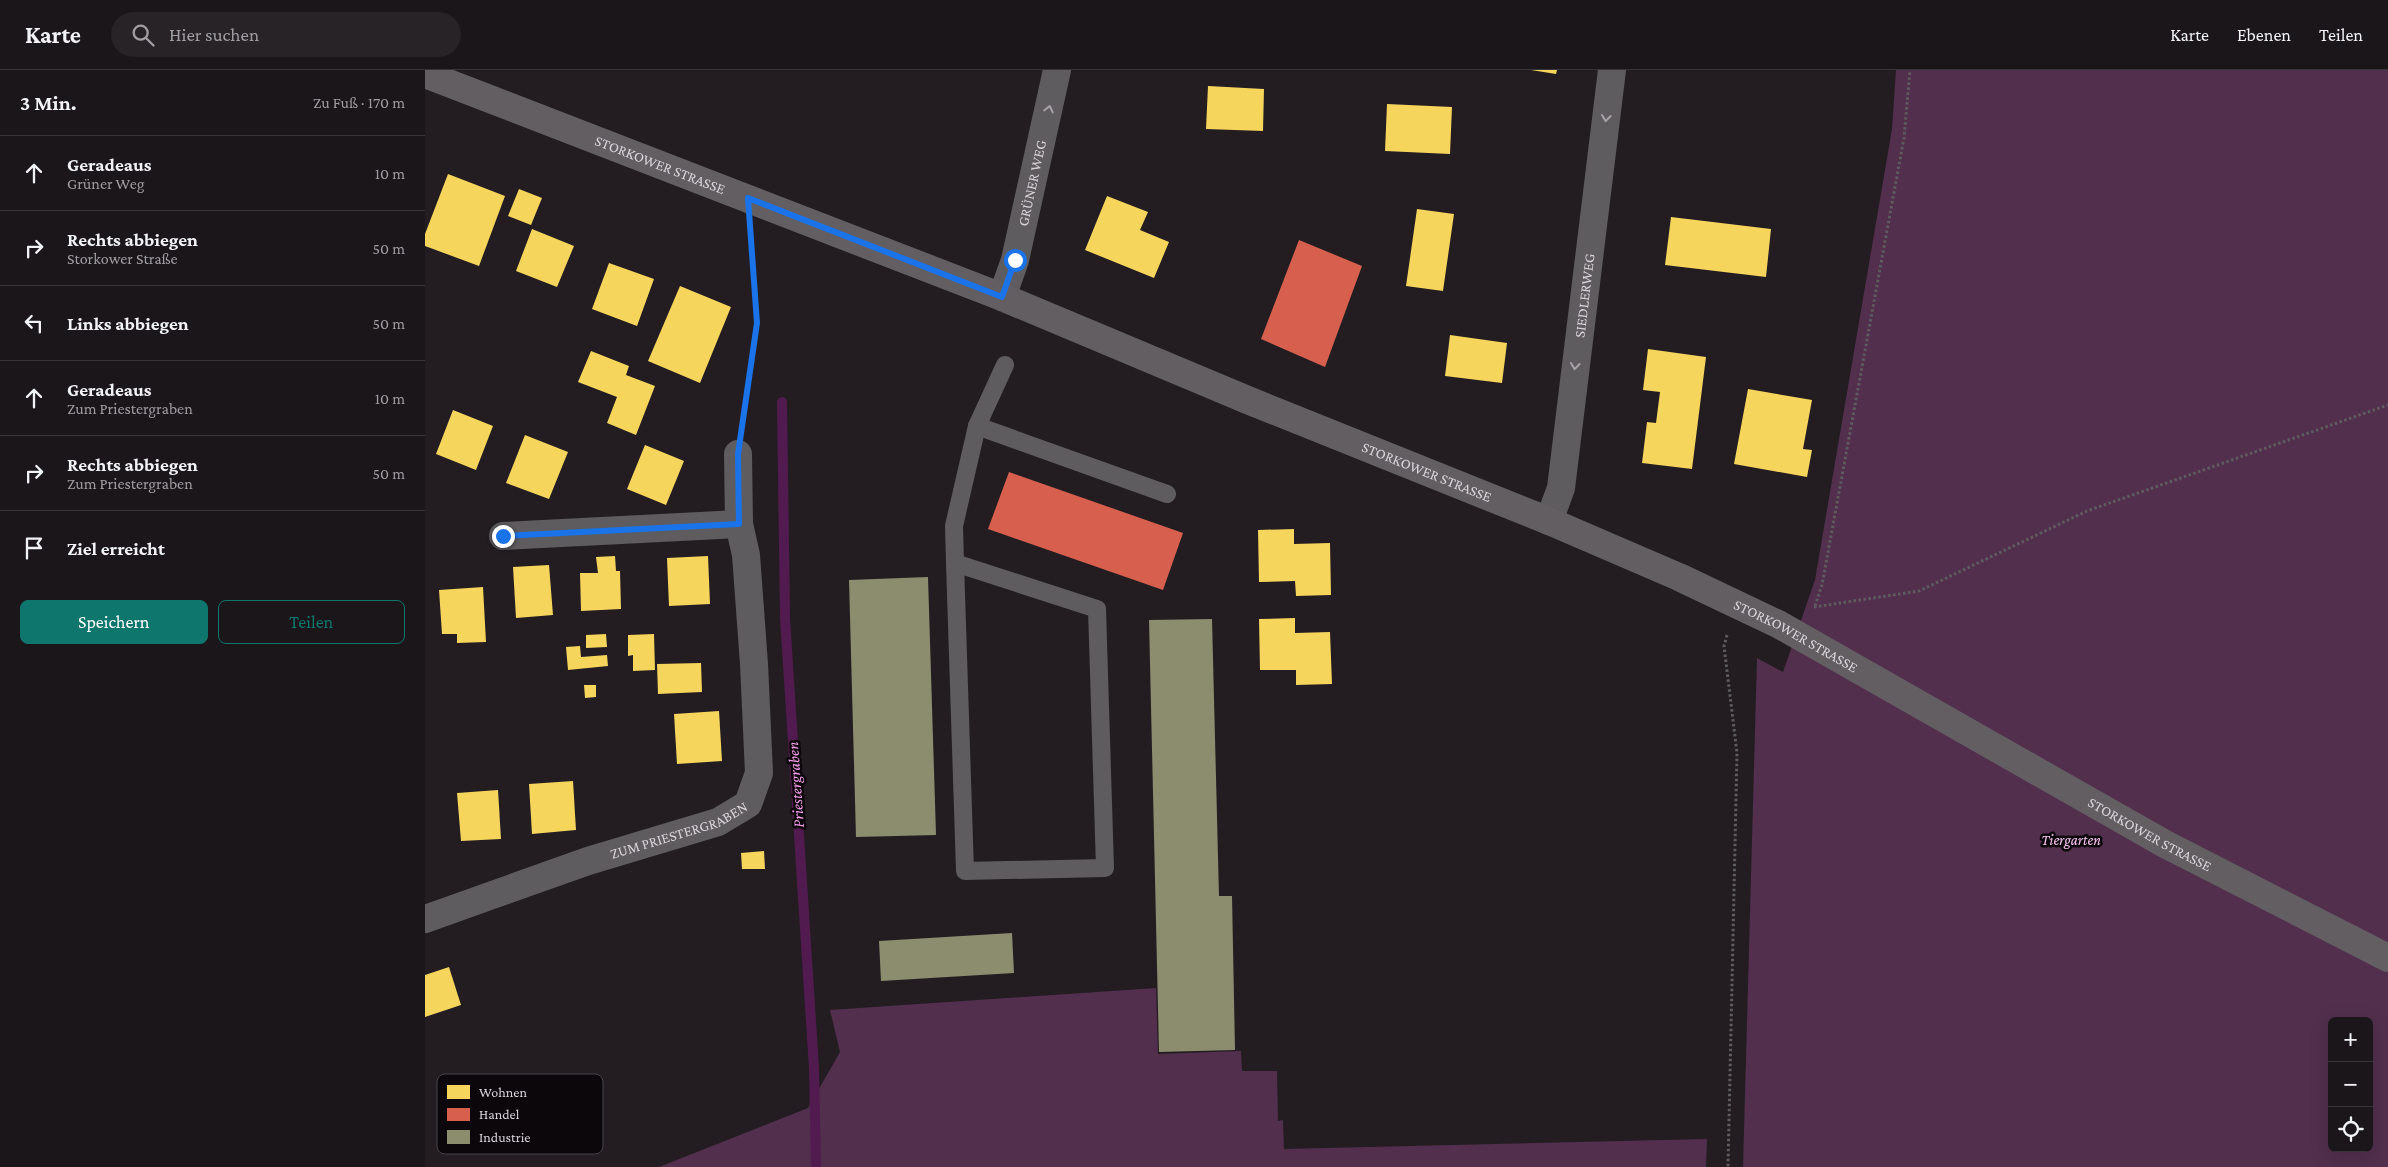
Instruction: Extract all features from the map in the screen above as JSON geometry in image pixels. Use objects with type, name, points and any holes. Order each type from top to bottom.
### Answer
[{"type":"main road","name":"STORKOWER STRASSE","points":[[425,74],[1002,297],[1250,401],[1549,521],[1736,603],[1800,636],[2165,844],[2388,958]]},
{"type":"street","name":"GRÜNER WEG","points":[[1002,297],[1019,242],[1057,70]]},
{"type":"street","name":"SIEDLERWEG","points":[[1549,521],[1561,488],[1613,70]]},
{"type":"street","name":"ZUM PRIESTERGRABEN","points":[[425,919],[588,861],[718,822],[748,804],[759,773],[746,555],[739,524],[738,454]]},
{"type":"street","points":[[503,536],[739,524]]},
{"type":"lane","points":[[955,563],[1097,610],[1105,868],[965,871],[955,563],[954,526],[977,426],[1005,365]]},
{"type":"lane","points":[[977,426],[1167,494]]},
{"type":"path","points":[[1800,636],[1814,607],[1823,575],[1904,138],[1910,70]]},
{"type":"path","points":[[738,454],[757,323],[748,198]]},
{"type":"path","points":[[1814,607],[1919,591],[2087,511],[2388,405]]},
{"type":"path","points":[[1729,1167],[1737,753],[1724,646],[1736,603]]},
{"type":"green space","name":"Tiergarten","points":[[1896,70],[2388,70],[2388,1167],[1743,1167],[1757,658],[1783,672],[1815,580],[1892,129]]},
{"type":"green space","points":[[1156,988],[1158,1054],[1241,1051],[1242,1071],[1277,1071],[1278,1121],[1283,1120],[1284,1149],[1707,1139],[1706,1167],[659,1167],[808,1108],[840,1052],[830,1010]]},
{"type":"building: Wohnen","points":[[1531,70],[1557,70],[1556,74]]},
{"type":"building: Wohnen","points":[[1208,86],[1264,89],[1263,131],[1206,129]]},
{"type":"building: Wohnen","points":[[1387,104],[1452,107],[1450,154],[1385,151]]},
{"type":"building: Wohnen","points":[[448,174],[505,196],[479,266],[425,246],[425,234]]},
{"type":"building: Wohnen","points":[[519,189],[542,198],[531,225],[508,216]]},
{"type":"building: Wohnen","points":[[1107,196],[1148,212],[1140,230],[1169,242],[1154,278],[1085,250]]},
{"type":"building: Wohnen","points":[[1417,209],[1454,214],[1443,291],[1406,286]]},
{"type":"building: Wohnen","points":[[1671,217],[1771,229],[1766,277],[1665,265]]},
{"type":"building: Wohnen","points":[[532,229],[574,246],[557,287],[516,271]]},
{"type":"building: Wohnen","points":[[609,263],[654,279],[637,326],[592,309]]},
{"type":"building: Wohnen","points":[[680,286],[731,307],[700,383],[648,361]]},
{"type":"building: Wohnen","points":[[1450,335],[1507,343],[1502,383],[1445,376]]},
{"type":"building: Wohnen","points":[[1648,349],[1706,357],[1692,469],[1642,463],[1647,422],[1656,423],[1660,392],[1643,390]]},
{"type":"building: Wohnen","points":[[591,351],[629,366],[626,375],[655,386],[636,435],[607,423],[617,397],[578,382]]},
{"type":"building: Wohnen","points":[[1748,389],[1812,400],[1803,449],[1812,450],[1807,477],[1734,464]]},
{"type":"building: Wohnen","points":[[453,410],[493,426],[476,470],[436,454]]},
{"type":"building: Wohnen","points":[[525,435],[568,452],[549,499],[506,483]]},
{"type":"building: Wohnen","points":[[645,445],[684,461],[666,505],[627,489]]},
{"type":"building: Wohnen","points":[[1294,529],[1294,544],[1330,543],[1331,595],[1296,596],[1295,581],[1259,582],[1258,530]]},
{"type":"building: Wohnen","points":[[615,556],[616,571],[620,571],[621,609],[581,611],[580,573],[598,573],[596,557]]},
{"type":"building: Wohnen","points":[[708,556],[710,604],[669,606],[667,558]]},
{"type":"building: Wohnen","points":[[549,565],[553,615],[516,618],[513,567]]},
{"type":"building: Wohnen","points":[[483,587],[486,642],[457,643],[457,634],[442,634],[439,590]]},
{"type":"building: Wohnen","points":[[1295,618],[1295,633],[1330,632],[1332,684],[1296,685],[1296,670],[1260,670],[1259,619]]},
{"type":"building: Wohnen","points":[[606,634],[607,647],[586,648],[586,635]]},
{"type":"building: Wohnen","points":[[654,634],[655,670],[633,671],[633,655],[628,656],[628,635]]},
{"type":"building: Wohnen","points":[[580,646],[581,657],[607,655],[608,666],[568,670],[566,647]]},
{"type":"building: Wohnen","points":[[701,663],[702,692],[658,694],[657,664]]},
{"type":"building: Wohnen","points":[[584,685],[596,685],[596,697],[585,698]]},
{"type":"building: Wohnen","points":[[719,711],[722,761],[677,764],[674,714]]},
{"type":"building: Wohnen","points":[[573,781],[576,830],[532,834],[529,784]]},
{"type":"building: Wohnen","points":[[498,790],[501,839],[461,841],[457,793]]},
{"type":"building: Wohnen","points":[[764,851],[765,869],[742,869],[741,853]]},
{"type":"building: Wohnen","points":[[449,967],[461,1005],[425,1017],[425,975]]},
{"type":"building: Handel","points":[[1299,240],[1362,266],[1325,367],[1261,339]]},
{"type":"building: Handel","points":[[1009,472],[1183,533],[1163,590],[988,529]]},
{"type":"building: Industrie","points":[[928,577],[936,835],[856,837],[849,580]]},
{"type":"building: Industrie","points":[[1212,619],[1219,896],[1232,896],[1235,1050],[1159,1052],[1149,620]]},
{"type":"building: Industrie","points":[[1012,933],[1014,973],[881,981],[879,941]]},
{"type":"waterway","name":"Priestergraben","points":[[782,402],[785,618],[814,1068],[816,1167]]},
{"type":"route","points":[[503,536],[739,524],[738,454],[757,323],[748,198],[1002,297],[1015,260]]}]
